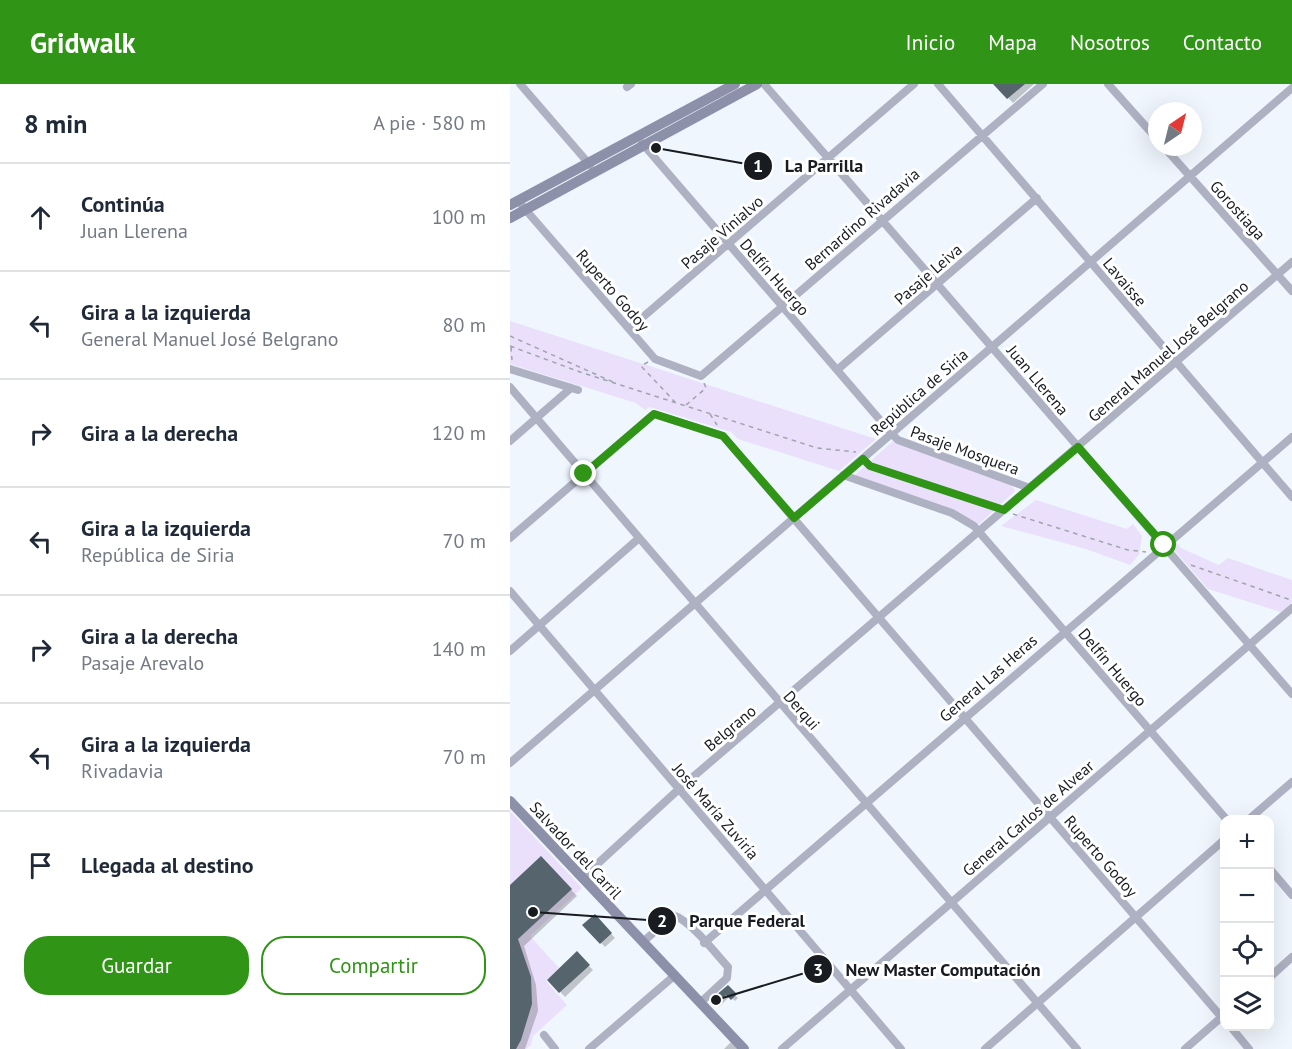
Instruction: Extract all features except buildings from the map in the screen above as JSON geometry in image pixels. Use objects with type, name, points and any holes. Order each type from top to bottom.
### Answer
[{"type":"main road","points":[[641,141],[735,84]]},
{"type":"main road","points":[[510,218],[518,205],[757,84]]},
{"type":"main road","name":"Salvador del Carril","points":[[510,801],[744,1049]]},
{"type":"street","points":[[520,84],[592,167]]},
{"type":"street","name":"Juan Llerena","points":[[764,84],[1292,694]]},
{"type":"street","name":"Pasaje Vinialvo","points":[[629,329],[914,84]]},
{"type":"street","name":"Lavaisse","points":[[938,84],[1292,497]]},
{"type":"street","name":"Bernardino Rivadavia","points":[[701,376],[981,134],[1043,84]]},
{"type":"street","points":[[1108,84],[1148,129]]},
{"type":"street","points":[[1288,84],[1292,88]]},
{"type":"street","name":"República de Siria","points":[[510,763],[1292,88]]},
{"type":"street","name":"Delfín Huergo","points":[[641,141],[892,434]]},
{"type":"street","name":"Gorostiaga","points":[[1172,156],[1292,291]]},
{"type":"street","name":"Pasaje Leiva","points":[[837,370],[1037,198]]},
{"type":"street","name":"Ruperto Godoy","points":[[518,205],[655,359],[701,376]]},
{"type":"street","name":"General Manuel José Belgrano","points":[[980,531],[1292,262]]},
{"type":"street","points":[[510,441],[574,389],[511,370]]},
{"type":"street","name":"Derqui","points":[[510,387],[779,704],[1077,1049]]},
{"type":"street","name":"Ruperto Godoy","points":[[584,474],[654,414],[723,436],[1220,1012]]},
{"type":"street","name":"Pasaje Mosquera","points":[[892,434],[898,440],[1030,488]]},
{"type":"street","name":"General Las Heras","points":[[704,943],[1292,437]]},
{"type":"street","points":[[510,538],[584,474]]},
{"type":"street","name":"Delfín Huergo","points":[[843,475],[952,513],[980,531],[1223,815]]},
{"type":"street","name":"Belgrano","points":[[582,878],[679,789],[980,531]]},
{"type":"street","points":[[510,651],[638,539]]},
{"type":"street","name":"José María Zuviría","points":[[510,591],[901,1049]]},
{"type":"street","name":"General Carlos de Alvear","points":[[782,1049],[1292,608]]},
{"type":"street","points":[[1253,815],[1292,782]]},
{"type":"street","points":[[985,1049],[1039,1005],[1220,844]]},
{"type":"street","points":[[1270,869],[1292,895]]},
{"type":"street","points":[[643,942],[673,915],[680,917],[728,967],[727,978],[700,1003]]},
{"type":"street","points":[[1274,973],[1292,957]]},
{"type":"street","points":[[589,1049],[674,975]]},
{"type":"street","points":[[1185,1049],[1220,1020]]},
{"type":"street","points":[[1234,1031],[1249,1049]]},
{"type":"street","points":[[544,1035],[555,1049]]},
{"type":"path","points":[[510,336],[620,385]]},
{"type":"path","points":[[511,370],[510,346],[620,385],[817,448],[857,453],[870,466],[1004,510]]},
{"type":"path","points":[[655,359],[641,366],[675,403]]},
{"type":"path","points":[[686,406],[706,388],[701,376]]},
{"type":"shaded area","points":[[510,321],[876,439],[839,471],[738,439],[731,432],[650,407],[645,410],[636,403],[510,364]]},
{"type":"shaded area","points":[[893,441],[1010,483],[1015,491],[978,525],[953,510],[854,476]]},
{"type":"shaded area","points":[[1036,500],[1127,529],[1133,524],[1142,536],[1139,555],[1130,565],[1086,549],[1001,526]]},
{"type":"shaded area","points":[[1176,542],[1181,548],[1219,565],[1228,558],[1292,580],[1292,602],[1281,612],[1208,589],[1174,550]]},
{"type":"shaded area","points":[[510,811],[582,888],[530,936],[559,968],[546,981],[567,1005],[533,1036],[531,1045],[526,1049],[510,1049]]},
{"type":"place","name":"La Parrilla","points":[[656,148]]},
{"type":"place","name":"Parque Federal","points":[[533,912]]},
{"type":"place","name":"New Master Computación","points":[[716,1000]]},
{"type":"route","points":[[584,474],[654,414],[723,436],[794,518],[863,459],[870,466],[1004,510],[1078,447],[1164,545]]}]
